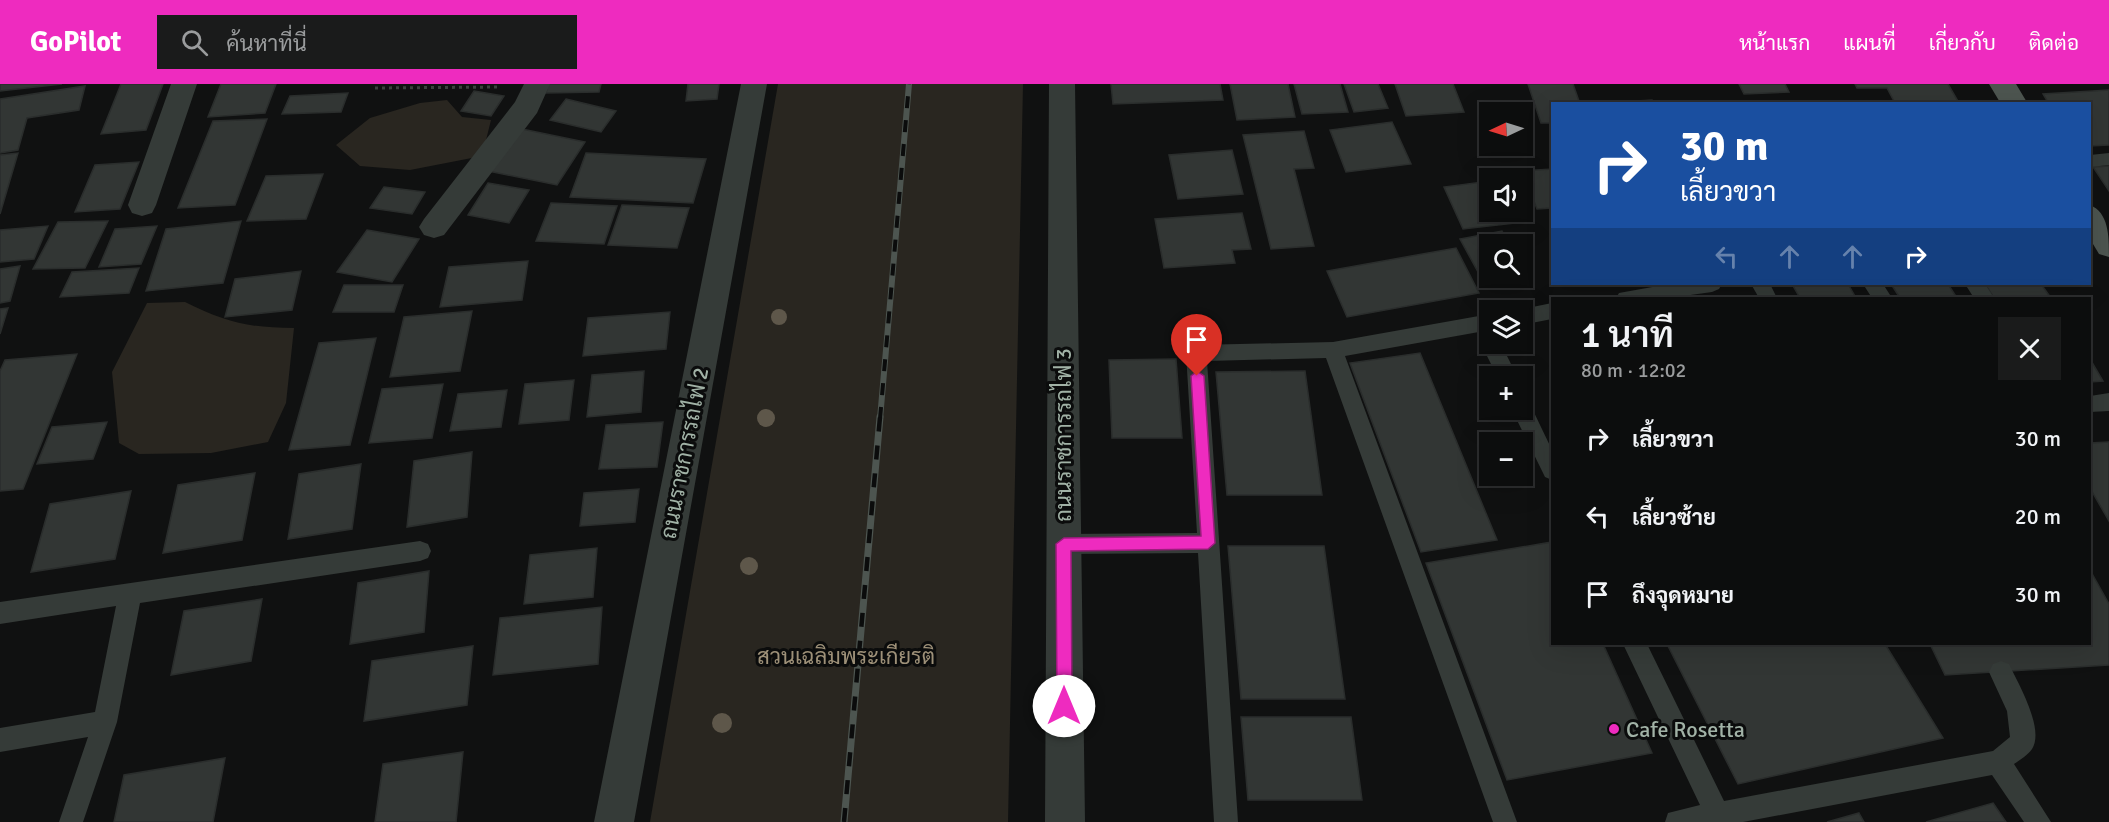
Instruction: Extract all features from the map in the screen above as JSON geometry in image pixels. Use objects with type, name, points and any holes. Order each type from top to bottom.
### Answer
[{"type":"main road","points":[[2002,84],[2014,102]]},
{"type":"main road","points":[[2091,218],[2109,246]]},
{"type":"street","points":[[142,205],[184,84]]},
{"type":"street","name":"ถนนราชการรถไฟ 2","points":[[614,822],[754,84]]},
{"type":"street","name":"ถนนราชการรถไฟ 3","points":[[1062,84],[1065,822]]},
{"type":"street","points":[[435,227],[527,106],[536,86]]},
{"type":"lane","points":[[2091,160],[2109,159]]},
{"type":"lane","points":[[1632,297],[1706,285]]},
{"type":"lane","points":[[1533,315],[1551,311]]},
{"type":"lane","points":[[1226,822],[1196,353],[1333,350],[1479,333]]},
{"type":"lane","points":[[1333,350],[1505,822]]},
{"type":"lane","points":[[2091,404],[2109,402]]},
{"type":"lane","points":[[1528,420],[1551,469]]},
{"type":"lane","points":[[1064,544],[1208,543]]},
{"type":"lane","points":[[0,613],[420,551]]},
{"type":"lane","points":[[70,822],[105,722],[130,594]]},
{"type":"lane","points":[[1635,645],[1717,814]]},
{"type":"lane","points":[[1677,822],[1998,762],[2024,742],[2019,710],[2001,672]]},
{"type":"lane","points":[[0,741],[105,722]]},
{"type":"lane","points":[[1998,762],[2038,822]]},
{"type":"path","points":[[375,88],[470,85],[536,86]]},
{"type":"green space","name":"สวนเฉลิมพระเกียรติ","points":[[778,84],[1023,84],[1008,822],[650,822]]},
{"type":"green space","points":[[447,100],[462,117],[491,120],[482,156],[410,170],[360,166],[336,145],[370,118],[420,103]]},
{"type":"green space","points":[[185,302],[238,323],[294,328],[286,403],[268,442],[211,453],[139,454],[119,443],[112,372],[147,303]]},
{"type":"building","points":[[0,84],[62,84],[0,91]]},
{"type":"building","points":[[121,84],[163,84],[146,130],[101,134]]},
{"type":"building","points":[[221,84],[276,84],[265,113],[208,117]]},
{"type":"building","points":[[548,84],[601,84],[599,92],[546,93]]},
{"type":"building","points":[[688,84],[719,84],[717,99],[686,101]]},
{"type":"building","points":[[1111,84],[1220,84],[1223,100],[1113,104]]},
{"type":"building","points":[[1230,84],[1288,84],[1295,117],[1237,120]]},
{"type":"building","points":[[1294,84],[1340,84],[1348,112],[1302,114]]},
{"type":"building","points":[[1344,84],[1378,84],[1388,108],[1354,112]]},
{"type":"building","points":[[1395,84],[1453,84],[1464,112],[1406,116]]},
{"type":"building","points":[[1528,84],[1573,84],[1579,102],[1551,102],[1551,123],[1541,123]]},
{"type":"building","points":[[1739,84],[1785,84],[1789,92],[1744,94]]},
{"type":"building","points":[[1855,84],[1948,84],[1958,102],[1894,102],[1887,88],[1857,88]]},
{"type":"building","points":[[85,86],[79,110],[27,118],[18,150],[0,153],[0,99]]},
{"type":"building","points":[[2109,90],[2109,145],[2091,146],[2091,102],[2048,102],[2043,94]]},
{"type":"building","points":[[474,91],[504,96],[491,116],[461,111]]},
{"type":"building","points":[[348,93],[341,112],[282,114],[290,96]]},
{"type":"building","points":[[566,99],[616,111],[601,132],[550,120]]},
{"type":"building","points":[[1652,100],[1652,102],[1621,102]]},
{"type":"building","points":[[267,119],[235,205],[178,208],[213,121]]},
{"type":"building","points":[[1392,122],[1411,164],[1346,172],[1330,130]]},
{"type":"building","points":[[517,128],[585,142],[557,185],[488,171]]},
{"type":"building","points":[[1304,131],[1314,168],[1294,169],[1314,246],[1271,249],[1243,135]]},
{"type":"building","points":[[1232,150],[1243,194],[1178,199],[1169,155]]},
{"type":"building","points":[[18,153],[0,214],[0,155]]},
{"type":"building","points":[[586,153],[706,159],[693,203],[570,197]]},
{"type":"building","points":[[139,162],[120,209],[75,212],[95,165]]},
{"type":"building","points":[[2109,166],[2109,191],[2093,167]]},
{"type":"building","points":[[1551,169],[1551,208],[1537,209],[1533,199],[1533,170]]},
{"type":"building","points":[[323,174],[306,219],[247,221],[266,176]]},
{"type":"building","points":[[1479,182],[1479,222],[1516,223],[1463,229],[1444,187]]},
{"type":"building","points":[[488,183],[529,190],[509,223],[468,215]]},
{"type":"building","points":[[384,187],[425,192],[412,214],[370,208]]},
{"type":"building","points":[[551,203],[617,206],[604,244],[536,241]]},
{"type":"building","points":[[622,205],[689,208],[677,248],[608,245]]},
{"type":"building","points":[[1242,213],[1251,249],[1232,250],[1235,263],[1164,268],[1155,219]]},
{"type":"building","points":[[108,221],[85,268],[33,269],[58,222]]},
{"type":"building","points":[[241,221],[223,283],[146,291],[166,229]]},
{"type":"building","points":[[48,226],[34,259],[0,262],[0,230]]},
{"type":"building","points":[[157,226],[141,264],[99,267],[115,229]]},
{"type":"building","points":[[367,230],[419,239],[392,282],[337,272]]},
{"type":"building","points":[[1502,231],[1504,234],[1486,234]]},
{"type":"building","points":[[1479,235],[1479,274],[1460,239]]},
{"type":"building","points":[[1456,248],[1479,293],[1347,317],[1327,271]]},
{"type":"building","points":[[528,261],[522,300],[440,307],[449,267]]},
{"type":"building","points":[[20,266],[10,301],[0,303],[0,269]]},
{"type":"building","points":[[139,268],[129,293],[60,297],[72,272]]},
{"type":"building","points":[[301,271],[292,310],[225,317],[235,279]]},
{"type":"building","points":[[344,285],[403,285],[394,312],[333,312]]},
{"type":"building","points":[[1793,285],[1849,285],[1855,297],[1799,297]]},
{"type":"building","points":[[1892,285],[1949,285],[1956,297],[1899,297]]},
{"type":"building","points":[[1986,285],[2042,285],[2050,297],[1993,297]]},
{"type":"building","points":[[8,308],[0,334],[0,309]]},
{"type":"building","points":[[472,311],[460,371],[390,377],[404,317]]},
{"type":"building","points":[[670,312],[666,349],[583,356],[588,318]]},
{"type":"building","points":[[376,338],[350,445],[289,450],[319,343]]},
{"type":"building","points":[[1420,353],[1497,540],[1421,552],[1350,363]]},
{"type":"building","points":[[77,354],[23,489],[0,491],[0,371],[5,360]]},
{"type":"building","points":[[1176,359],[1182,438],[1112,438],[1109,360]]},
{"type":"building","points":[[2091,361],[2103,381],[2091,382]]},
{"type":"building","points":[[644,371],[641,412],[587,417],[592,375]]},
{"type":"building","points":[[1305,371],[1322,495],[1227,495],[1216,372]]},
{"type":"building","points":[[574,380],[569,420],[519,424],[525,384]]},
{"type":"building","points":[[443,384],[432,438],[369,443],[382,389]]},
{"type":"building","points":[[507,390],[501,427],[450,431],[458,394]]},
{"type":"building","points":[[107,422],[93,459],[37,464],[52,427]]},
{"type":"building","points":[[663,422],[657,467],[599,469],[606,425]]},
{"type":"building","points":[[2109,442],[2109,521],[2091,490],[2091,443]]},
{"type":"building","points":[[472,452],[467,517],[407,527],[414,461]]},
{"type":"building","points":[[361,464],[352,529],[288,539],[299,474]]},
{"type":"building","points":[[255,473],[242,540],[163,553],[178,485]]},
{"type":"building","points":[[639,489],[635,522],[580,526],[584,493]]},
{"type":"building","points":[[131,491],[115,559],[31,572],[50,504]]},
{"type":"building","points":[[1551,542],[1551,645],[1603,645],[1652,753],[1507,780],[1426,563]]},
{"type":"building","points":[[1228,546],[1324,546],[1345,699],[1241,699]]},
{"type":"building","points":[[597,548],[593,597],[524,604],[530,555]]},
{"type":"building","points":[[429,571],[424,632],[350,644],[358,583]]},
{"type":"building","points":[[2091,572],[2109,604],[2109,665],[1945,675],[1930,645],[2091,645]]},
{"type":"building","points":[[262,599],[251,661],[171,675],[184,611]]},
{"type":"building","points":[[602,607],[598,664],[493,675],[500,618]]},
{"type":"building","points":[[1668,645],[1886,645],[1943,738],[1738,784]]},
{"type":"building","points":[[473,646],[467,705],[364,721],[372,661]]},
{"type":"building","points":[[1241,717],[1351,717],[1362,800],[1248,800]]},
{"type":"building","points":[[463,752],[456,822],[375,822],[383,764]]},
{"type":"building","points":[[225,758],[213,822],[114,822],[124,775]]},
{"type":"building","points":[[1993,803],[2006,822],[1926,822]]},
{"type":"building","points":[[1859,813],[1864,822],[1827,822]]},
{"type":"railway","points":[[880,419],[909,84]]},
{"type":"railway","points":[[844,822],[880,417]]},
{"type":"place","name":"Cafe Rosetta","points":[[1614,729]]},
{"type":"route","points":[[1064,706],[1064,544],[1208,543],[1197,376]]}]
